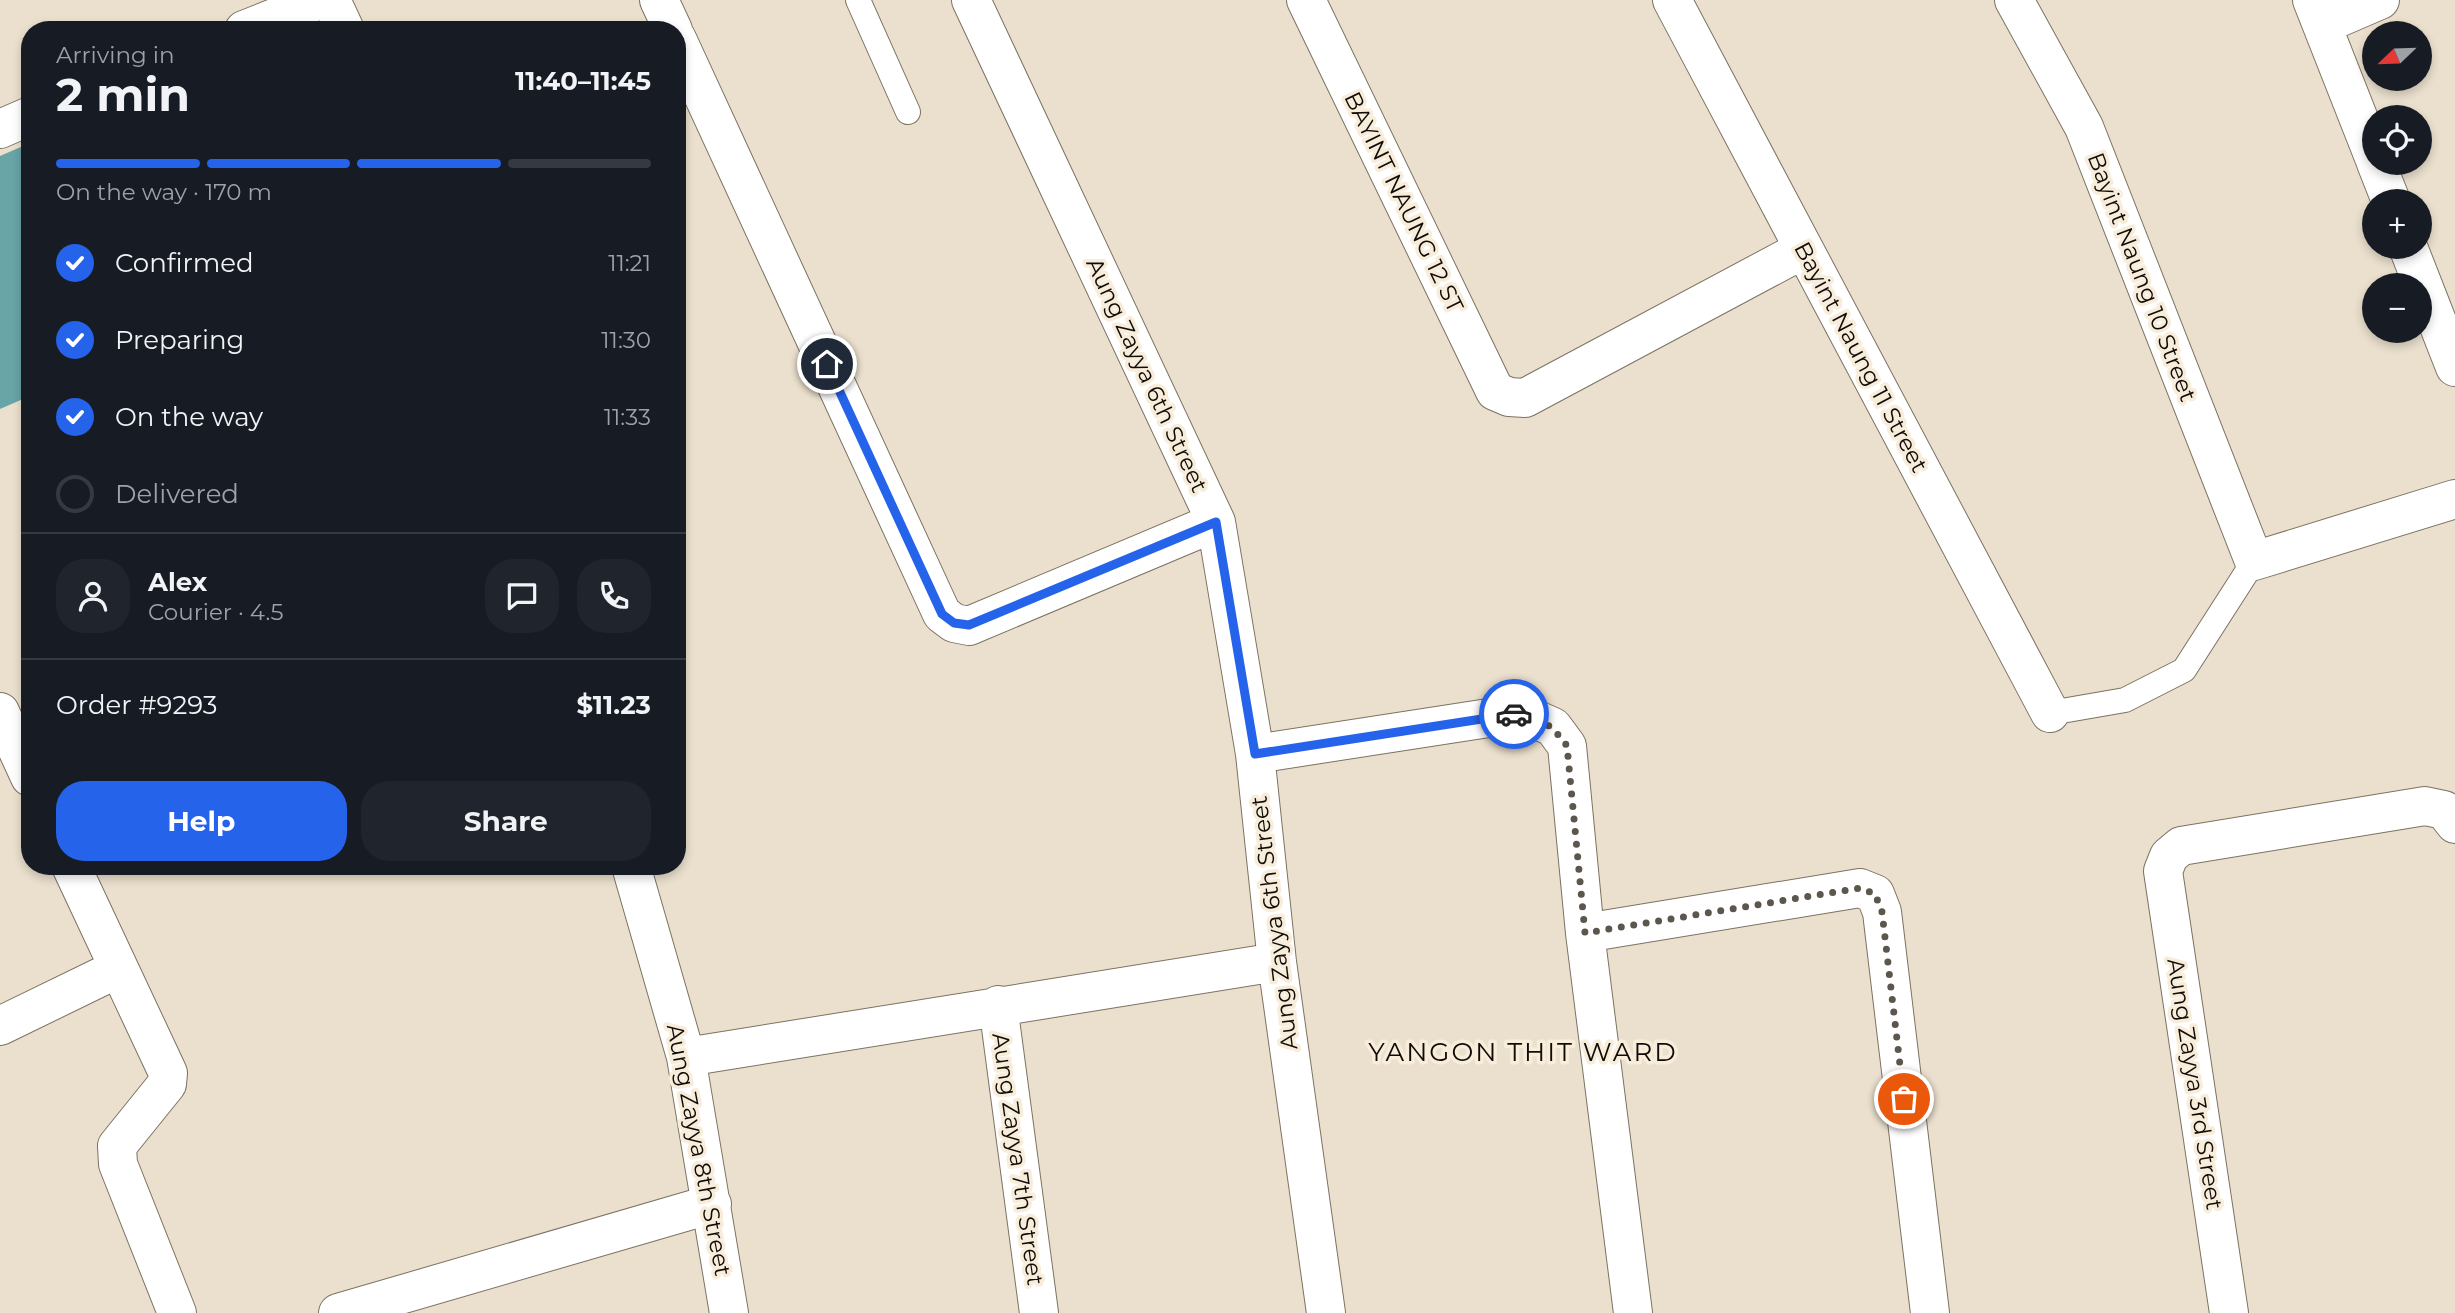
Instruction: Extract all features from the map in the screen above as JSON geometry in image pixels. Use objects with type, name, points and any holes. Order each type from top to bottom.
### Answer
[{"type":"street","points":[[659,0],[669,21]]},
{"type":"street","name":"Aung Zayya 6th Street","points":[[971,0],[1216,522],[1255,754],[1277,962],[1326,1313]]},
{"type":"street","name":"BAYINT NAUNG 12 ST","points":[[1306,0],[1495,391],[1509,397],[1525,398],[1804,249]]},
{"type":"street","name":"Bayint Naung 11 Street","points":[[1672,0],[2050,713]]},
{"type":"street","name":"Bayint Naung 10 Street","points":[[2014,0],[2084,127],[2254,561]]},
{"type":"street","points":[[2362,129],[2317,13],[2380,0]]},
{"type":"street","points":[[265,21],[310,2],[334,21]]},
{"type":"street","points":[[686,59],[942,614],[954,623],[969,625],[1216,522]]},
{"type":"street","points":[[0,129],[21,120]]},
{"type":"street","points":[[2413,259],[2455,367]]},
{"type":"street","points":[[2254,561],[2455,499]]},
{"type":"street","points":[[0,712],[21,758]]},
{"type":"street","points":[[1255,754],[1521,713],[1553,727],[1567,746],[1571,765],[1585,933],[1633,1313]]},
{"type":"street","name":"Aung Zayya 3rd Street","points":[[2229,1313],[2162,871],[2169,856],[2181,846],[2425,806],[2450,817]]},
{"type":"street","points":[[75,875],[168,1073],[167,1084],[117,1146],[118,1164],[177,1313]]},
{"type":"street","name":"Aung Zayya 8th Street","points":[[634,875],[686,1057],[729,1313]]},
{"type":"street","points":[[1585,933],[1860,888],[1875,894],[1882,912],[1930,1313]]},
{"type":"street","points":[[686,1057],[1277,962]]},
{"type":"street","points":[[0,1026],[117,969]]},
{"type":"street","name":"Aung Zayya 7th Street","points":[[998,1005],[1039,1313]]},
{"type":"street","points":[[338,1313],[712,1204]]},
{"type":"lane","points":[[858,0],[908,111]]},
{"type":"lane","points":[[2050,713],[2124,700],[2184,670],[2254,561]]},
{"type":"water","points":[[21,147],[21,400],[0,409],[0,156]]},
{"type":"way so far","points":[[1514,714],[1521,713],[1553,727],[1567,746],[1571,765],[1585,933],[1860,888],[1875,894],[1882,912],[1904,1099]]},
{"type":"district","name":"YANGON THIT WARD","points":[[1523,1052]]},
{"type":"route","points":[[827,364],[942,614],[954,623],[969,625],[1216,522],[1255,754],[1514,714]]}]
